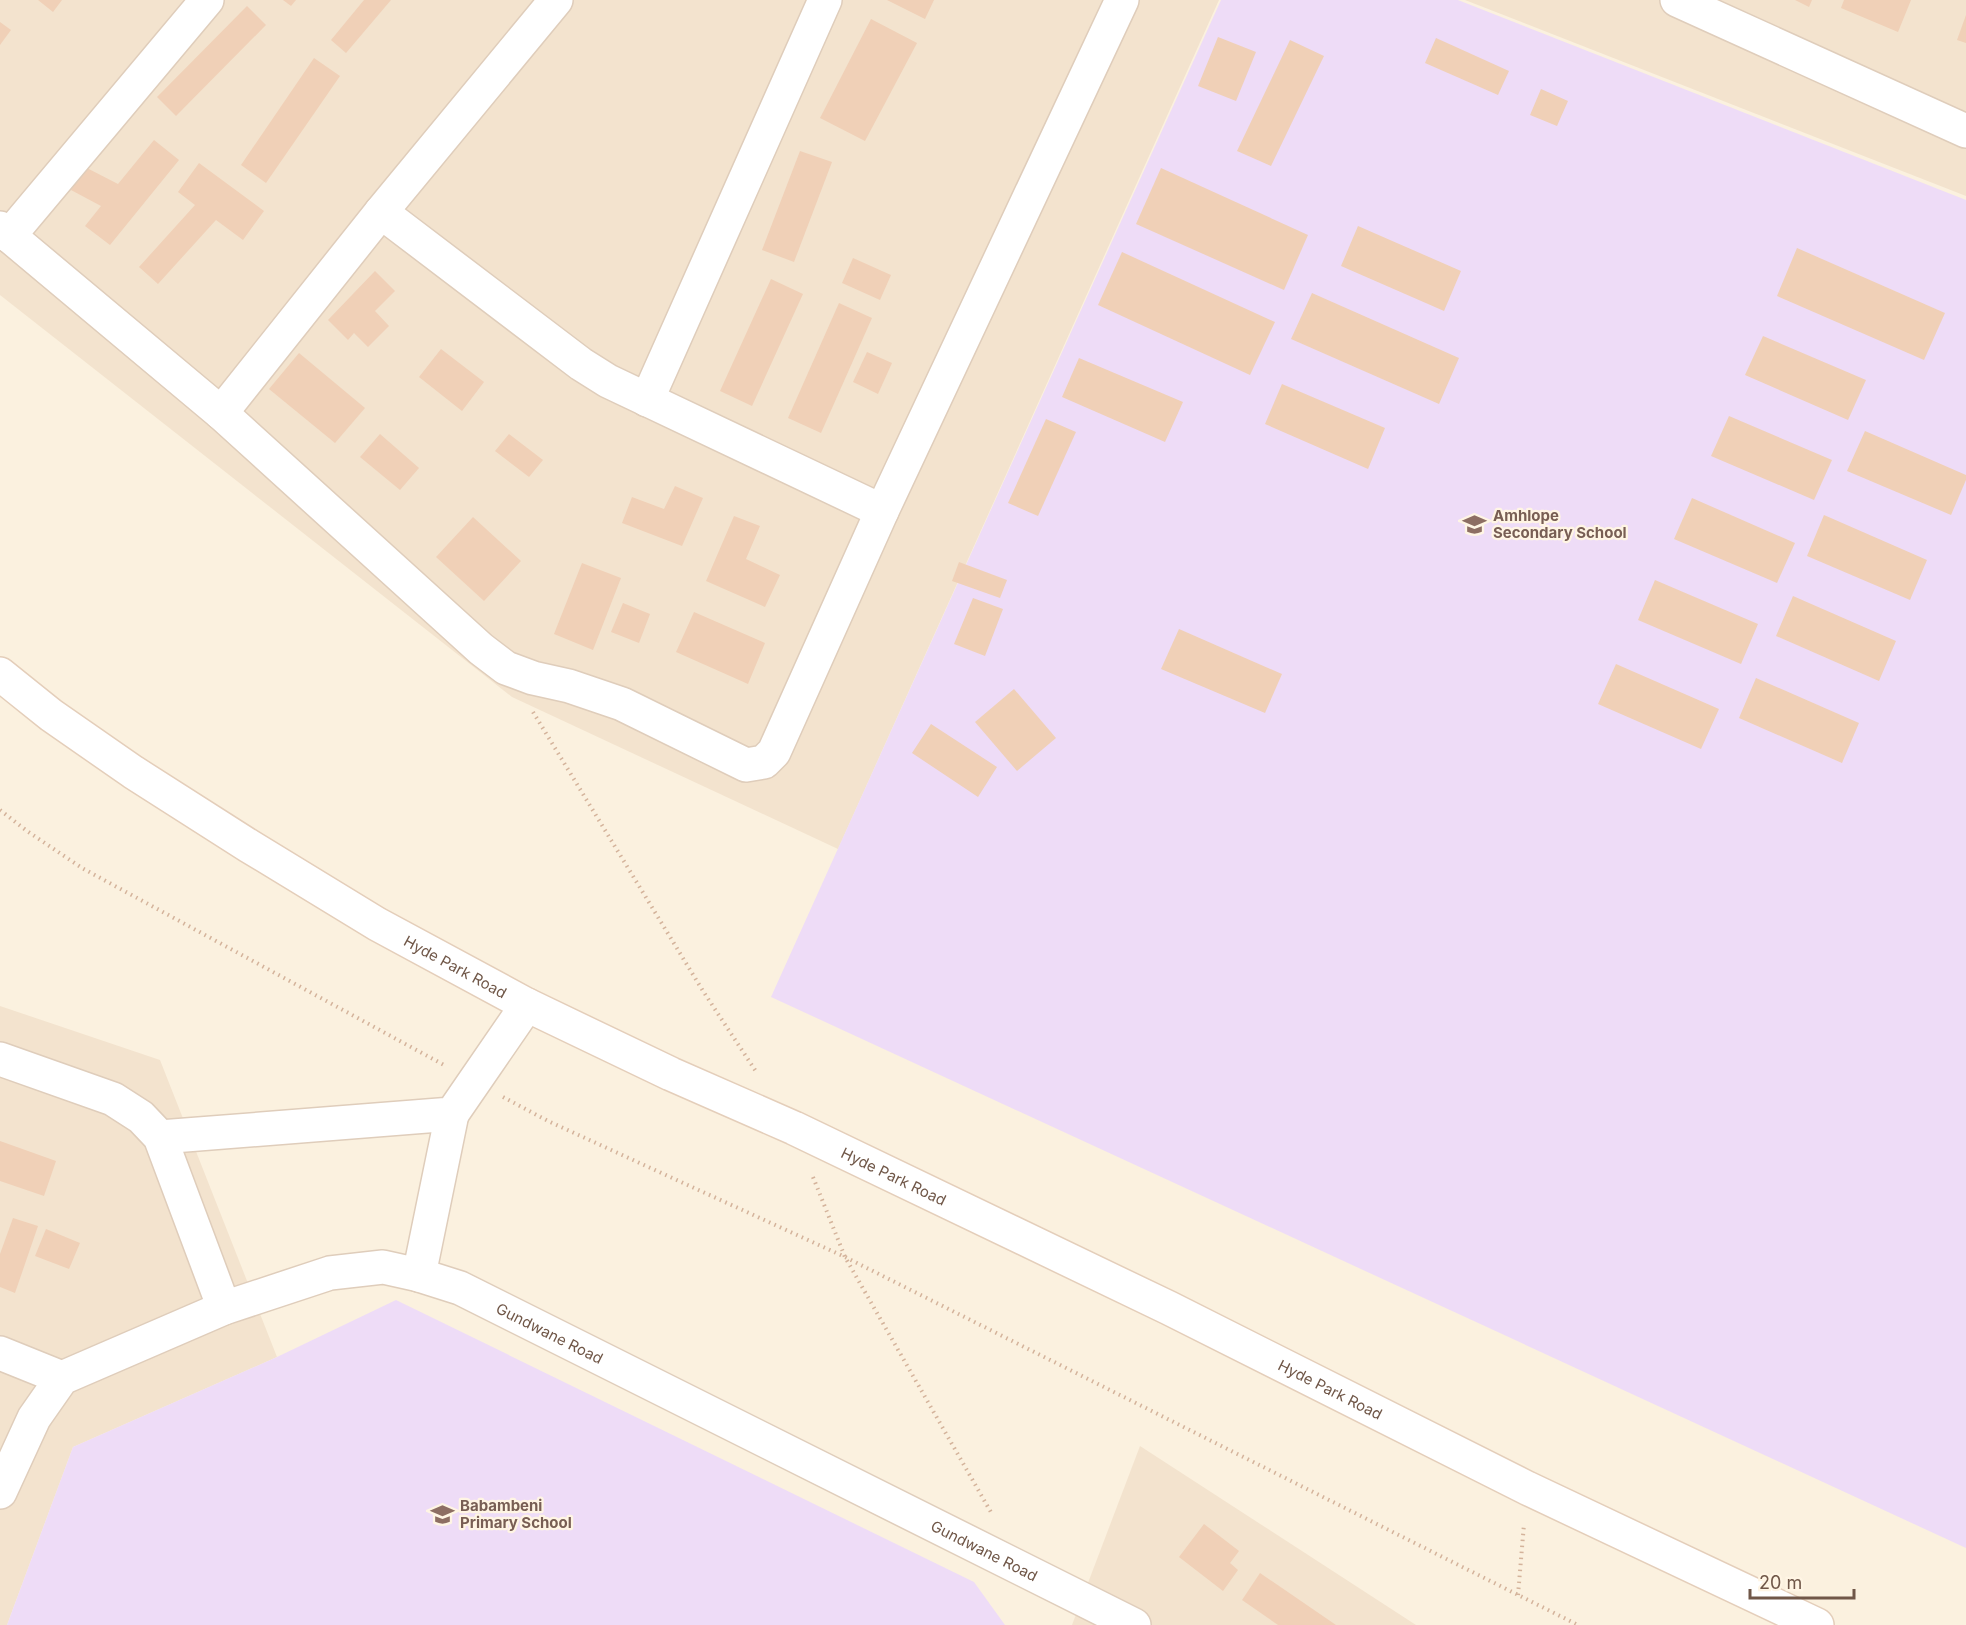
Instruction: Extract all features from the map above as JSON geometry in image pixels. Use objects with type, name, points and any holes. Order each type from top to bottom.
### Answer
[{"type":"street","points":[[207,0],[5,232],[221,413],[481,649],[506,668],[622,704],[746,765],[764,762],[774,752],[882,511],[1122,0]]},
{"type":"street","points":[[221,413],[381,212],[556,0]]},
{"type":"street","points":[[647,400],[825,0]]},
{"type":"street","points":[[1677,0],[1966,131]]},
{"type":"street","points":[[381,212],[581,364],[608,381],[882,511]]},
{"type":"street","name":"Hyde Park Road","points":[[0,674],[51,715],[133,772],[249,846],[377,924],[527,1005],[671,1074],[794,1128],[1159,1303],[1527,1488],[1817,1625]]},
{"type":"street","points":[[419,1275],[452,1114],[527,1005]]},
{"type":"street","points":[[0,1059],[113,1099],[141,1117],[160,1137],[224,1308]]},
{"type":"street","points":[[160,1137],[452,1114]]},
{"type":"street","name":"Gundwane Road","points":[[62,1378],[224,1308],[330,1273],[383,1267],[419,1275],[460,1288],[1094,1615],[1134,1625]]},
{"type":"street","points":[[0,1353],[62,1378],[34,1418],[0,1492]]},
{"type":"path","points":[[0,810],[82,868],[548,1121],[845,1257],[1578,1625]]},
{"type":"path","points":[[1518,1595],[1527,1488]]},
{"type":"shaded area","points":[[0,0],[1219,0],[838,849],[512,697],[0,295]]},
{"type":"shaded area","name":"Amhlope Secondary School","points":[[1221,0],[1458,0],[1966,200],[1966,1548],[771,997]]},
{"type":"shaded area","points":[[1465,0],[1966,0],[1966,196]]},
{"type":"shaded area","points":[[0,1006],[160,1060],[277,1357],[73,1447],[7,1625],[0,1625]]},
{"type":"shaded area","name":"Babambeni Primary School","points":[[396,1300],[974,1582],[1005,1625],[7,1625],[73,1447],[277,1357]]},
{"type":"shaded area","points":[[1140,1446],[1416,1625],[1072,1625]]},
{"type":"building","points":[[38,0],[62,0],[53,12]]},
{"type":"building","points":[[283,0],[296,0],[291,6]]},
{"type":"building","points":[[364,0],[391,0],[346,53],[331,40]]},
{"type":"building","points":[[887,0],[934,0],[925,19]]},
{"type":"building","points":[[1795,0],[1812,0],[1809,7]]},
{"type":"building","points":[[1844,0],[1911,0],[1898,32],[1841,8]]},
{"type":"building","points":[[247,6],[266,25],[176,116],[157,97]]},
{"type":"building","points":[[1966,15],[1966,43],[1957,40]]},
{"type":"building","points":[[871,19],[917,43],[865,141],[820,118]]},
{"type":"building","points":[[0,22],[11,30],[0,45]]},
{"type":"building","points":[[1218,37],[1256,52],[1236,101],[1198,86]]},
{"type":"building","points":[[1436,38],[1509,71],[1498,95],[1425,63]]},
{"type":"building","points":[[1290,40],[1324,56],[1271,166],[1237,151]]},
{"type":"building","points":[[314,58],[340,76],[266,183],[241,165]]},
{"type":"building","points":[[1541,89],[1568,101],[1557,126],[1530,115]]},
{"type":"building","points":[[154,140],[179,160],[110,245],[85,226],[101,206],[71,190],[83,166],[118,184]]},
{"type":"building","points":[[800,151],[832,162],[794,262],[762,250]]},
{"type":"building","points":[[199,163],[264,211],[243,240],[216,220],[158,284],[139,267],[195,205],[178,192]]},
{"type":"building","points":[[1161,168],[1308,235],[1284,290],[1136,224]]},
{"type":"building","points":[[1358,226],[1461,271],[1444,311],[1341,266]]},
{"type":"building","points":[[1797,248],[1945,313],[1924,360],[1777,296]]},
{"type":"building","points":[[1122,252],[1275,322],[1250,375],[1098,305]]},
{"type":"building","points":[[853,258],[891,275],[880,300],[842,283]]},
{"type":"building","points":[[375,271],[395,291],[375,311],[389,326],[368,347],[354,333],[348,340],[328,320]]},
{"type":"building","points":[[771,279],[803,294],[752,406],[720,391]]},
{"type":"building","points":[[1312,293],[1459,358],[1439,404],[1291,339]]},
{"type":"building","points":[[839,303],[872,318],[821,433],[788,418]]},
{"type":"building","points":[[1763,336],[1866,380],[1848,420],[1745,375]]},
{"type":"building","points":[[441,349],[484,382],[462,411],[419,377]]},
{"type":"building","points":[[867,352],[892,363],[878,394],[853,382]]},
{"type":"building","points":[[299,353],[365,408],[335,443],[269,389]]},
{"type":"building","points":[[1079,358],[1183,402],[1165,442],[1062,397]]},
{"type":"building","points":[[1282,384],[1385,428],[1368,469],[1265,424]]},
{"type":"building","points":[[1729,416],[1832,460],[1814,500],[1711,456]]},
{"type":"building","points":[[1046,419],[1076,432],[1038,516],[1008,503]]},
{"type":"building","points":[[1865,431],[1966,475],[1951,515],[1847,471]]},
{"type":"building","points":[[380,434],[419,468],[400,490],[360,457]]},
{"type":"building","points":[[509,434],[543,460],[529,477],[495,451]]},
{"type":"building","points":[[675,486],[703,498],[682,546],[622,523],[632,497],[664,509]]},
{"type":"building","points":[[1692,498],[1795,543],[1777,583],[1674,539]]},
{"type":"building","points":[[1824,515],[1927,560],[1910,600],[1807,556]]},
{"type":"building","points":[[734,516],[760,526],[746,559],[780,575],[765,607],[706,581]]},
{"type":"building","points":[[473,517],[521,561],[484,601],[436,557]]},
{"type":"building","points":[[959,562],[1007,580],[1000,598],[952,581]]},
{"type":"building","points":[[582,563],[621,578],[593,650],[554,634]]},
{"type":"building","points":[[1655,580],[1758,624],[1741,664],[1638,620]]},
{"type":"building","points":[[1793,596],[1896,641],[1879,681],[1776,636]]},
{"type":"building","points":[[973,598],[1003,609],[985,656],[954,644]]},
{"type":"building","points":[[623,603],[650,614],[639,643],[611,632]]},
{"type":"building","points":[[694,612],[765,643],[748,684],[676,652]]},
{"type":"building","points":[[1179,629],[1282,674],[1265,713],[1161,669]]},
{"type":"building","points":[[1616,664],[1719,709],[1701,749],[1598,704]]},
{"type":"building","points":[[1756,678],[1859,723],[1842,763],[1739,718]]},
{"type":"building","points":[[1014,689],[1056,738],[1017,771],[975,722]]},
{"type":"building","points":[[931,724],[997,767],[978,797],[912,753]]},
{"type":"building","points":[[0,1141],[56,1161],[44,1196],[0,1181]]},
{"type":"building","points":[[13,1218],[38,1226],[15,1293],[0,1287],[0,1254]]},
{"type":"building","points":[[46,1229],[80,1243],[69,1269],[35,1256]]},
{"type":"building","points":[[1204,1524],[1239,1551],[1230,1563],[1238,1570],[1223,1591],[1179,1557]]},
{"type":"building","points":[[1260,1573],[1336,1625],[1278,1625],[1242,1600]]},
{"type":"place","name":"Amhlope Secondary School","points":[[1475,524]]},
{"type":"place","name":"Babambeni Primary School","points":[[442,1514]]}]
